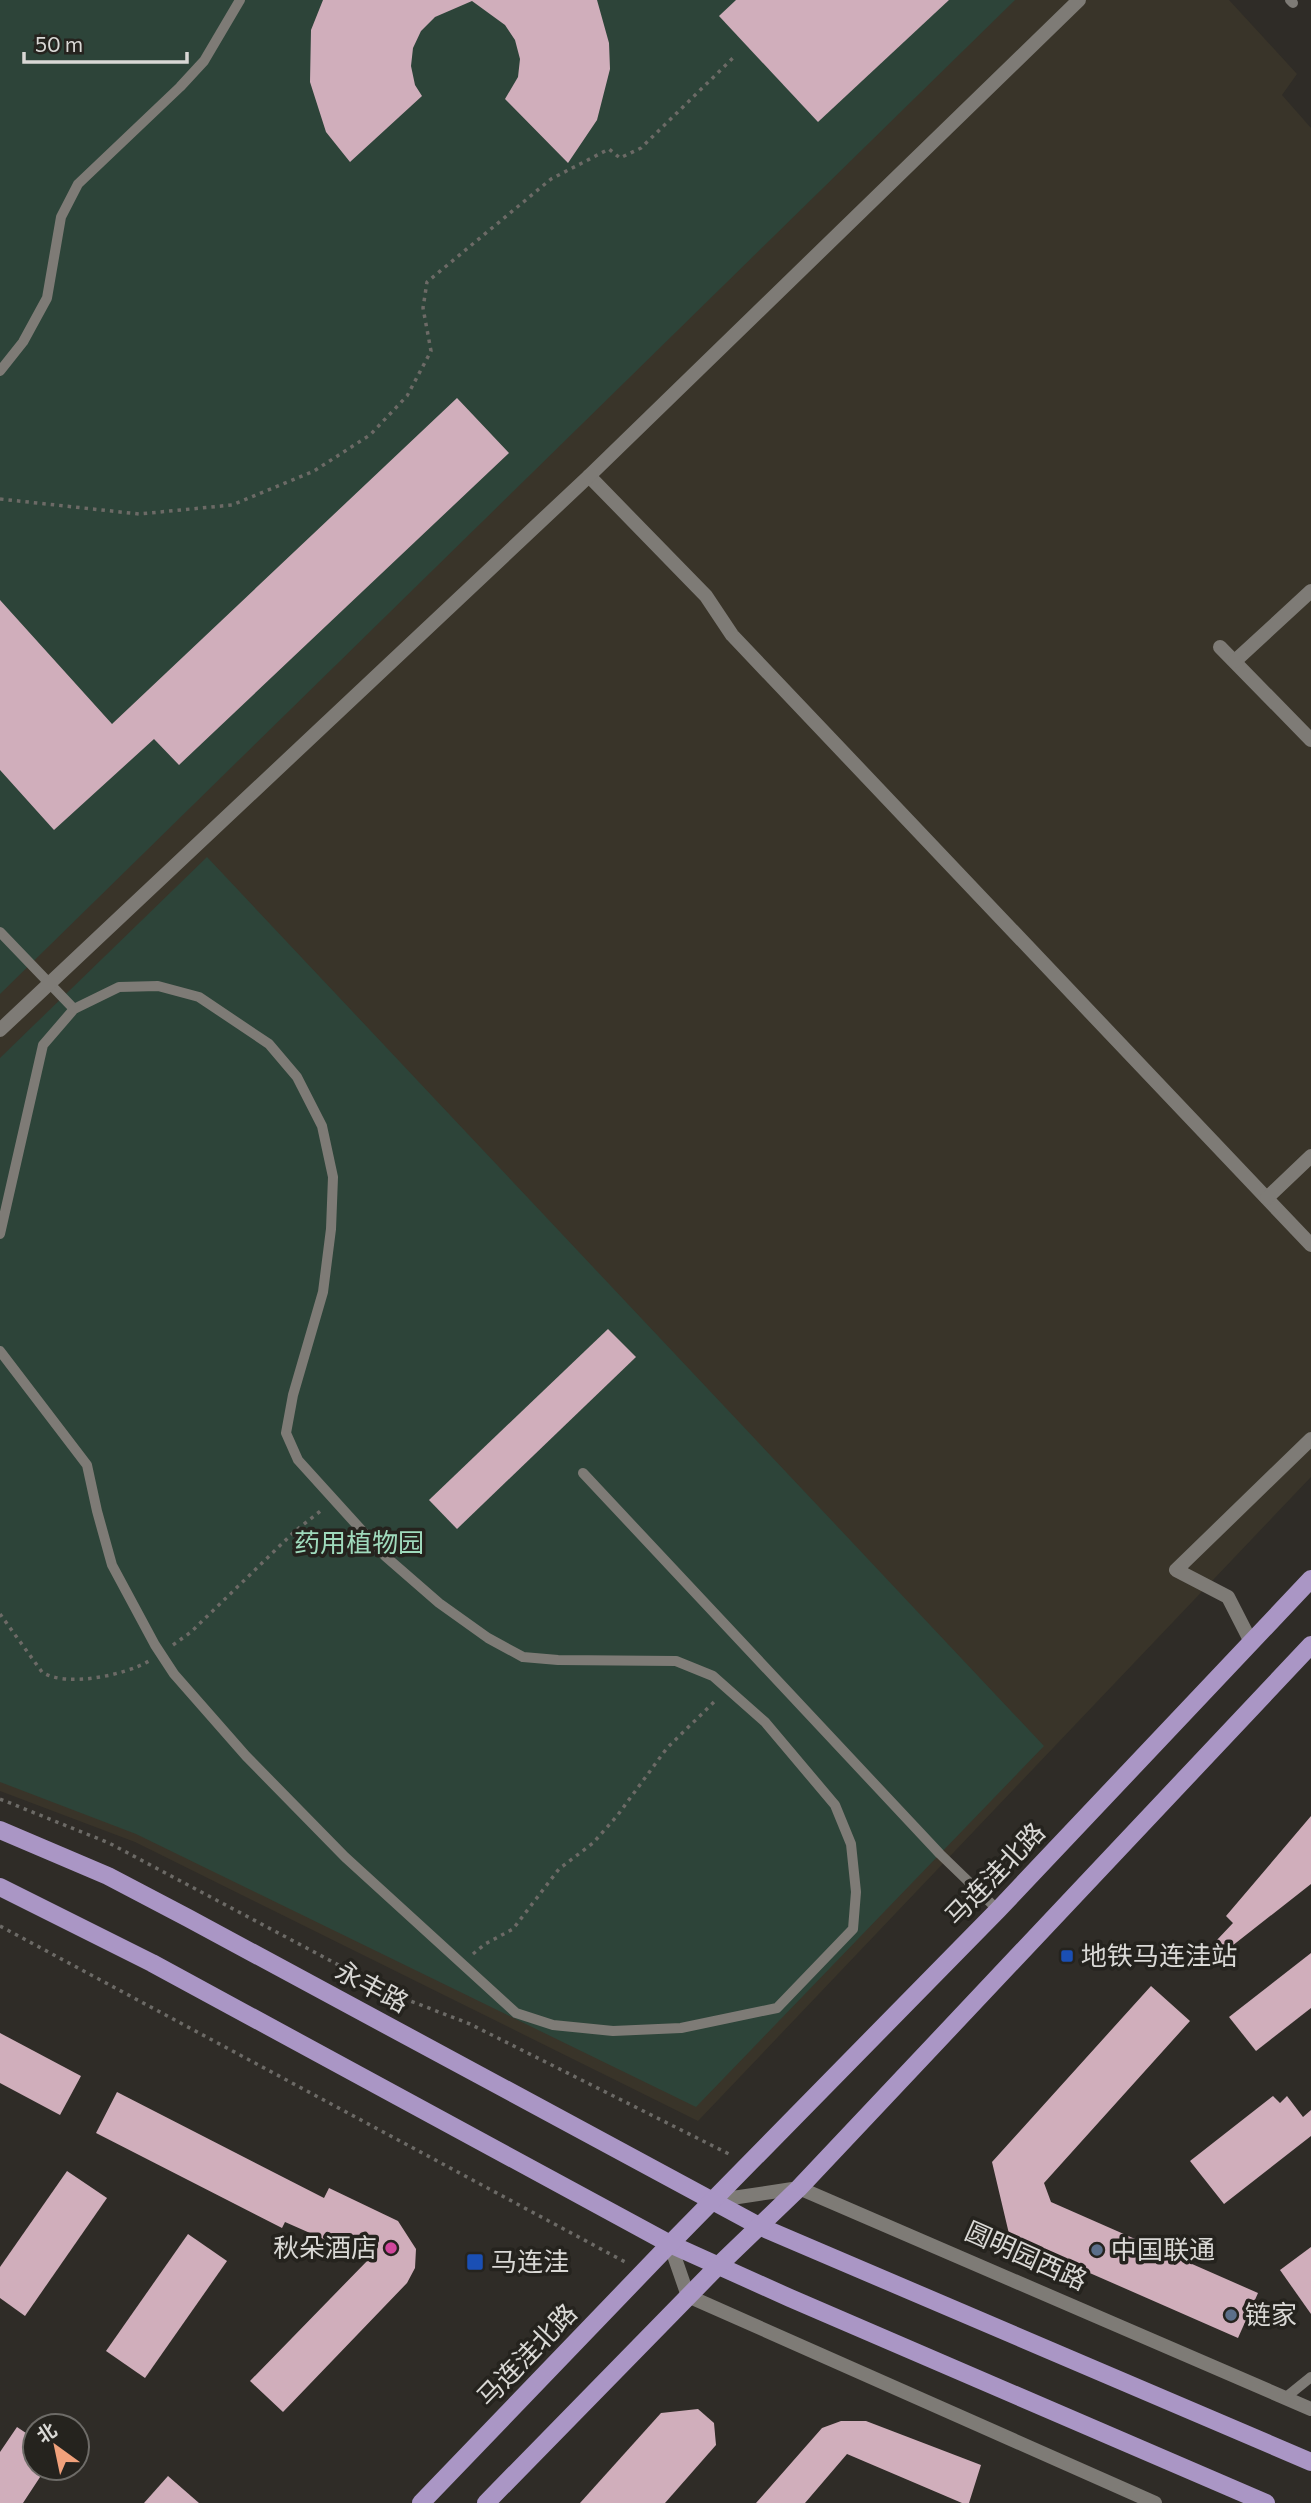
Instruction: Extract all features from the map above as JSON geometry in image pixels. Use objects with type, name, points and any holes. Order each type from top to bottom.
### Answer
[{"type":"main road","name":"马连洼北路","points":[[421,2503],[670,2244],[998,1910],[1311,1579]]},
{"type":"main road","points":[[486,2503],[688,2296],[799,2188],[1311,1645]]},
{"type":"main road","name":"永丰路","points":[[0,1830],[108,1876],[761,2227]]},
{"type":"main road","points":[[0,1887],[65,1917],[152,1963],[670,2244],[1266,2503]]},
{"type":"main road","points":[[761,2227],[1311,2462]]},
{"type":"street","points":[[0,1030],[589,477],[1079,0]]},
{"type":"street","points":[[589,477],[706,596],[732,635],[1311,1245]]},
{"type":"street","points":[[1235,661],[1311,591]]},
{"type":"street","points":[[1220,647],[1311,740]]},
{"type":"street","points":[[1267,1198],[1311,1156]]},
{"type":"street","points":[[1251,1642],[1228,1597],[1176,1570],[1311,1439]]},
{"type":"street","points":[[712,2201],[799,2188]]},
{"type":"street","name":"圆明园西路","points":[[799,2188],[1311,2409]]},
{"type":"street","points":[[670,2244],[688,2296],[1155,2503]]},
{"type":"lane","points":[[0,372],[23,342],[47,298],[61,217],[78,184],[204,61],[240,0]]},
{"type":"lane","points":[[0,932],[74,1009]]},
{"type":"lane","points":[[0,1234],[43,1045],[74,1009],[119,987],[158,986],[199,997],[269,1044],[297,1077],[322,1126],[332,1177],[331,1229],[323,1292],[293,1395],[286,1433],[298,1460],[385,1556],[439,1603],[488,1637],[523,1657],[676,1661],[713,1676],[765,1722],[835,1805],[851,1844],[856,1892],[853,1928],[777,2008],[681,2028],[613,2031],[553,2025],[516,2013],[345,1857],[246,1756],[174,1674],[112,1565],[87,1465],[0,1351]]},
{"type":"lane","points":[[583,1473],[940,1854],[998,1910]]},
{"type":"lane","points":[[1285,2398],[1311,2377]]},
{"type":"path","points":[[0,499],[139,514],[232,505],[314,471],[370,435],[407,396],[431,351],[423,307],[427,282],[551,179],[609,149],[620,158],[641,148],[735,56]]},
{"type":"path","points":[[0,1615],[42,1672],[51,1678],[76,1680],[131,1670],[161,1654],[191,1632],[295,1531],[335,1500]]},
{"type":"path","points":[[460,1964],[485,1944],[513,1929],[559,1869],[593,1843],[617,1816],[667,1748],[727,1689]]},
{"type":"path","points":[[0,1799],[109,1843],[395,1995],[470,2024],[749,2164]]},
{"type":"path","points":[[0,1926],[643,2272]]},
{"type":"shaded area","points":[[0,0],[1229,0],[1297,74],[1282,95],[1311,128],[1311,1477],[698,2121],[135,1842],[0,1791]]},
{"type":"green space","points":[[0,0],[1015,0],[0,994]]},
{"type":"green space","name":"药用植物园","points":[[207,857],[1044,1746],[696,2107],[136,1834],[0,1782],[0,1058]]},
{"type":"building","points":[[323,0],[597,0],[609,43],[610,69],[597,120],[568,163],[505,99],[518,77],[520,59],[515,40],[505,25],[472,1],[435,17],[421,31],[413,48],[411,66],[415,85],[422,96],[350,162],[326,132],[310,82],[311,30]]},
{"type":"building","points":[[736,0],[949,0],[818,122],[719,16]]},
{"type":"building","points":[[457,398],[509,453],[179,765],[154,739],[54,830],[0,770],[0,600],[112,724]]},
{"type":"building","points":[[608,1329],[636,1357],[457,1529],[429,1500]]},
{"type":"building","points":[[1311,1816],[1311,1884],[1204,1968],[1198,1960],[1233,1923],[1226,1916]]},
{"type":"building","points":[[1311,1953],[1311,2008],[1256,2051],[1229,2017]]},
{"type":"building","points":[[1151,1986],[1190,2021],[1044,2183],[1051,2202],[1258,2293],[1238,2338],[1010,2238],[992,2162]]},
{"type":"building","points":[[0,2033],[81,2076],[60,2115],[0,2083]]},
{"type":"building","points":[[117,2092],[324,2198],[329,2188],[398,2221],[416,2249],[415,2268],[407,2283],[283,2412],[250,2381],[369,2259],[285,2222],[282,2228],[96,2133]]},
{"type":"building","points":[[1273,2096],[1280,2103],[1287,2096],[1303,2117],[1311,2110],[1311,2136],[1224,2204],[1190,2161]]},
{"type":"building","points":[[67,2171],[107,2198],[25,2316],[0,2298],[0,2267]]},
{"type":"building","points":[[188,2234],[227,2261],[145,2378],[106,2351]]},
{"type":"building","points":[[1311,2247],[1311,2314],[1280,2270]]},
{"type":"building","points":[[698,2409],[714,2423],[716,2445],[665,2503],[580,2503],[661,2413]]},
{"type":"building","points":[[841,2421],[866,2421],[981,2465],[969,2503],[962,2503],[847,2454],[805,2503],[756,2503],[822,2428]]},
{"type":"building","points":[[17,2427],[21,2430],[21,2482],[37,2482],[23,2503],[0,2503],[0,2452]]},
{"type":"building","points":[[168,2476],[199,2503],[144,2503]]},
{"type":"place","name":"地铁马连洼站","points":[[1067,1956]]},
{"type":"place","name":"秋朵酒店","points":[[391,2248]]},
{"type":"place","name":"中国联通","points":[[1097,2250]]},
{"type":"place","name":"马连洼","points":[[475,2262]]},
{"type":"place","name":"链家","points":[[1231,2315]]}]
